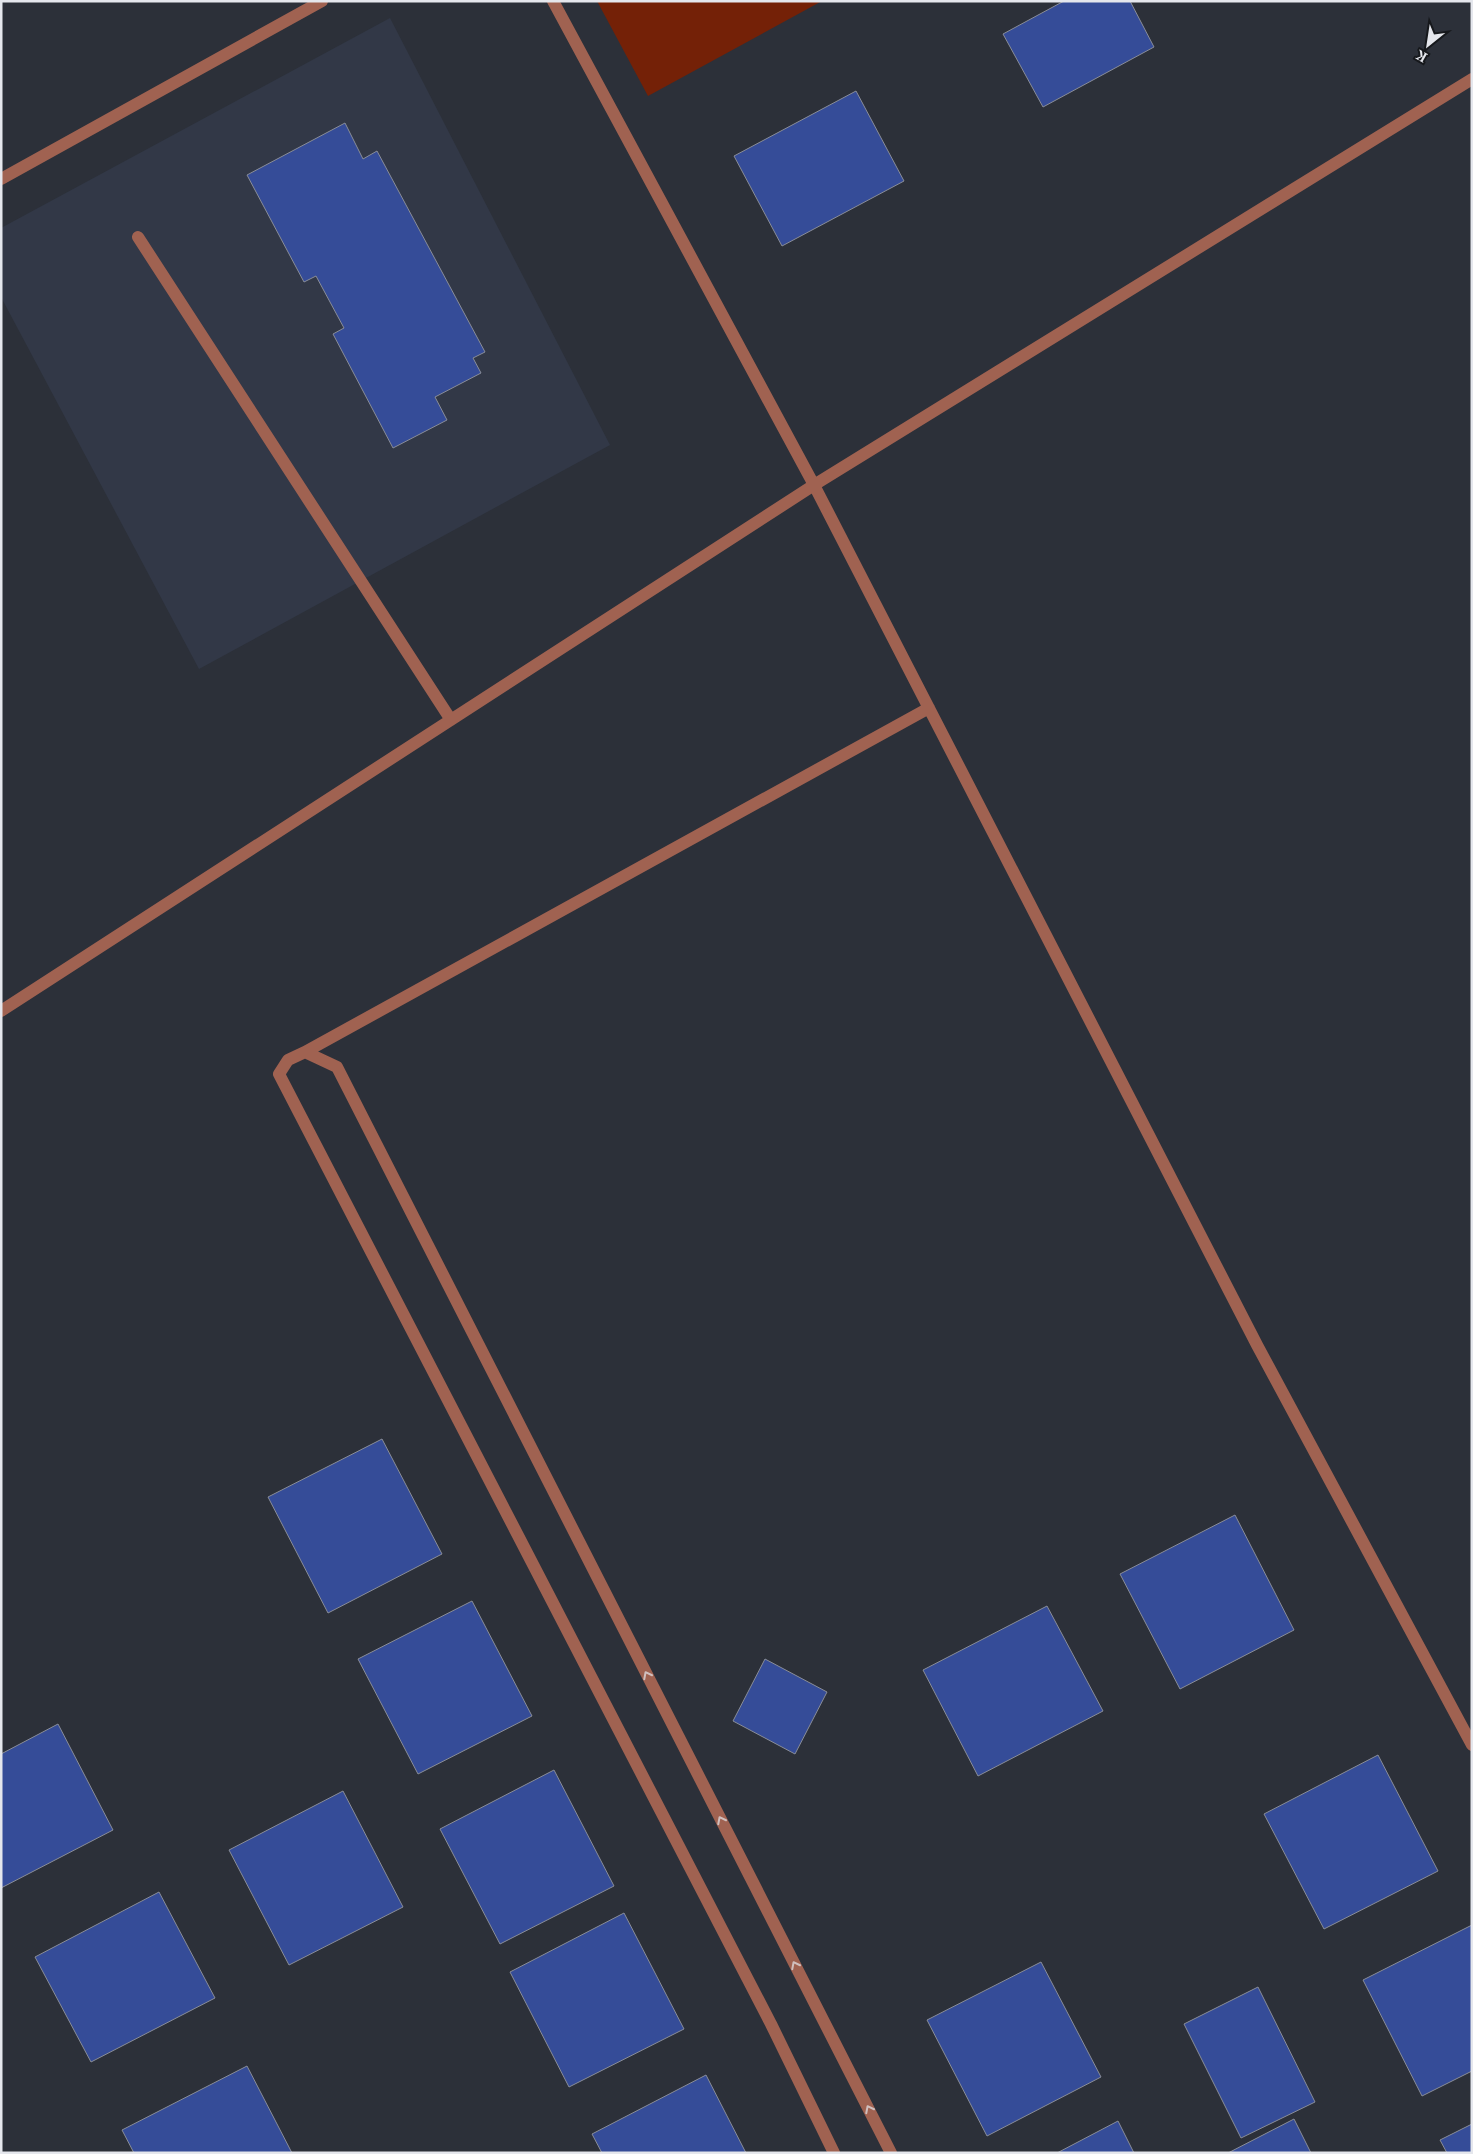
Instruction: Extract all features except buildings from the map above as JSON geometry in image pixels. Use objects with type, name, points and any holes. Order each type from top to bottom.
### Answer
[{"type":"street","points":[[1,179],[322,1]]},
{"type":"street","points":[[552,1],[814,485],[1257,1345],[1472,1745]]},
{"type":"street","points":[[1,1011],[814,485],[1472,79]]},
{"type":"street","points":[[138,237],[451,720]]},
{"type":"street","points":[[834,2153],[757,1998],[279,1074],[288,1060],[929,708]]},
{"type":"street","points":[[305,1052],[337,1067],[891,2153]]},
{"type":"shaded area","points":[[597,1],[822,1],[648,96]]},
{"type":"shaded area","points":[[390,18],[610,445],[199,669],[1,297],[1,228]]}]
